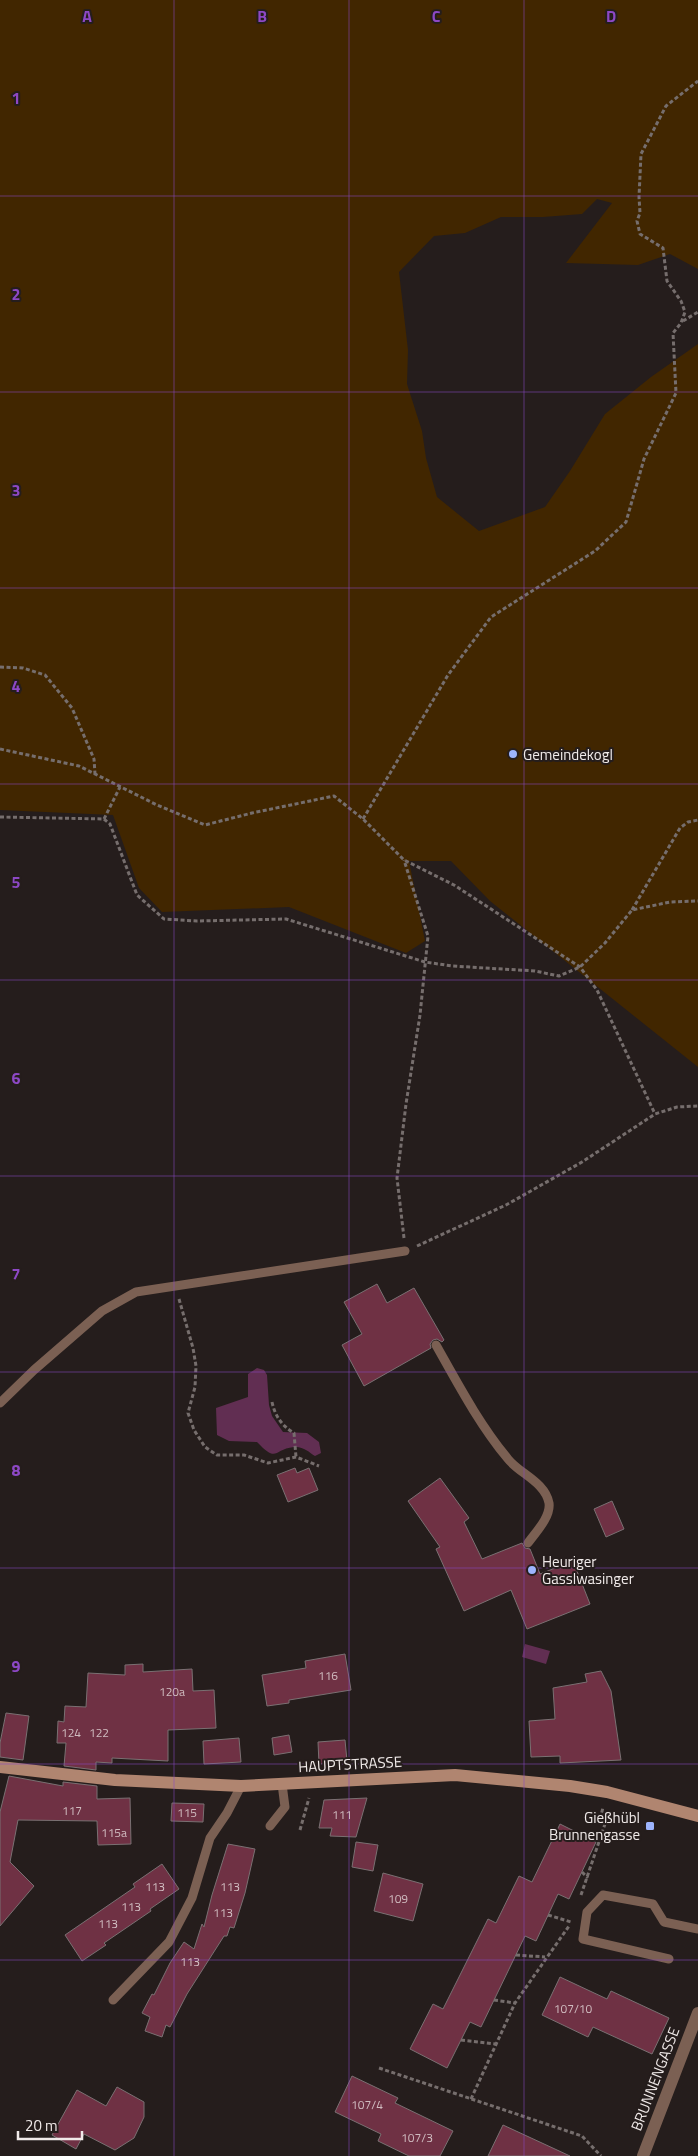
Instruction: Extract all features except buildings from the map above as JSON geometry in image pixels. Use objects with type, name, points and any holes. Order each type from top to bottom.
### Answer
[{"type":"street","name":"HAUPTSTRASSE","points":[[0,1767],[115,1780],[241,1786],[455,1775],[570,1786],[607,1792],[698,1816]]},
{"type":"street","name":"BRUNNENGASSE","points":[[643,2156],[698,2013]]},
{"type":"lane","points":[[0,1402],[102,1311],[136,1292],[406,1251]]},
{"type":"lane","points":[[436,1345],[471,1408],[509,1461],[545,1492],[550,1505],[544,1522],[528,1543]]},
{"type":"lane","points":[[270,1826],[285,1807],[282,1784]]},
{"type":"lane","points":[[112,2000],[169,1942],[192,1898],[210,1838],[228,1813],[241,1786]]},
{"type":"lane","points":[[669,1959],[583,1939],[587,1912],[603,1894],[653,1904],[664,1922],[698,1928]]},
{"type":"path","points":[[363,819],[448,675],[492,617],[595,551],[626,522],[644,459],[676,393],[673,333],[681,323],[686,312],[681,301],[667,282],[663,248],[640,234],[638,221],[640,212],[641,154],[666,106],[698,81]]},
{"type":"path","points":[[681,323],[698,312]]},
{"type":"path","points":[[0,667],[23,668],[45,676],[72,708],[94,759],[95,774]]},
{"type":"path","points":[[0,749],[79,766],[205,825],[252,812],[334,796],[363,819],[404,860],[454,885],[580,967],[597,990],[655,1114]]},
{"type":"path","points":[[104,819],[120,786]]},
{"type":"path","points":[[0,817],[104,819],[110,824],[137,894],[164,919],[197,921],[286,919],[425,962],[452,966],[535,971],[559,976],[580,967],[605,943],[632,910],[680,828],[688,822],[698,820]]},
{"type":"path","points":[[404,860],[428,936],[420,1015],[397,1178],[406,1251],[506,1205],[582,1162],[655,1114],[677,1107],[698,1106]]},
{"type":"path","points":[[632,910],[670,902],[698,901]]},
{"type":"path","points":[[182,1312],[193,1348],[196,1366],[195,1386],[188,1412],[194,1430],[205,1447],[217,1455],[244,1455],[268,1463],[296,1457],[320,1466]]},
{"type":"path","points":[[272,1402],[274,1410],[284,1427],[294,1433],[296,1457]]},
{"type":"path","points":[[300,1830],[306,1812]]},
{"type":"path","points":[[578,1904],[607,1818]]},
{"type":"path","points":[[582,1872],[588,1878]]},
{"type":"path","points":[[471,2099],[515,2003],[572,1922],[575,1913]]},
{"type":"path","points":[[548,1915],[585,1925]]},
{"type":"path","points":[[516,1955],[546,1957]]},
{"type":"path","points":[[494,2000],[515,2003]]},
{"type":"path","points":[[461,2040],[496,2044]]},
{"type":"path","points":[[379,2068],[582,2136],[601,2156]]},
{"type":"shaded area","points":[[0,0],[698,0],[698,269],[670,254],[638,265],[566,263],[612,203],[597,199],[582,214],[543,217],[501,217],[465,233],[434,236],[399,272],[408,350],[407,384],[422,431],[426,458],[437,497],[479,531],[545,507],[605,414],[651,377],[698,344],[698,1067],[490,901],[451,861],[409,861],[425,941],[406,953],[289,907],[162,912],[139,888],[113,815],[0,810]]},
{"type":"shaded area","points":[[257,1368],[264,1370],[267,1375],[269,1405],[272,1416],[283,1432],[307,1433],[319,1442],[321,1453],[315,1456],[297,1447],[287,1448],[272,1454],[257,1442],[229,1441],[217,1435],[216,1408],[248,1397],[248,1374]]},
{"type":"shaded area","points":[[525,1644],[550,1651],[546,1664],[522,1657]]},
{"type":"place","name":"Gemeindekogl","points":[[513,754]]},
{"type":"place","name":"Heuriger Gasslwasinger","points":[[532,1570]]},
{"type":"place","name":"Gießhübl Brunnengasse","points":[[650,1826]]}]
